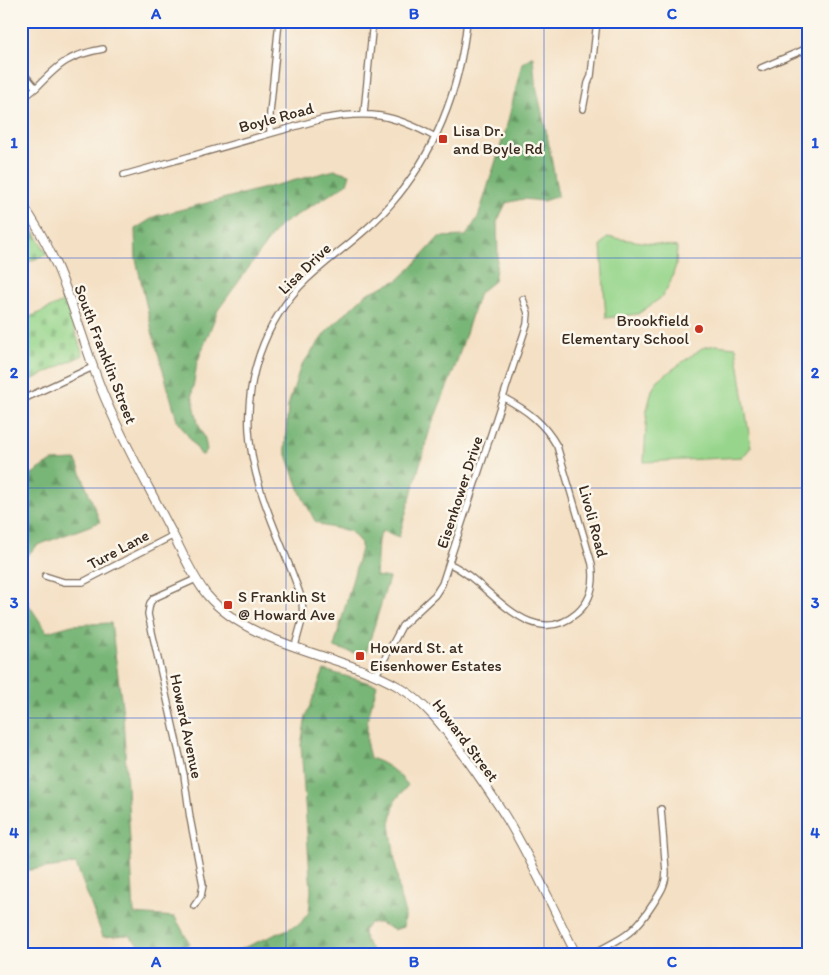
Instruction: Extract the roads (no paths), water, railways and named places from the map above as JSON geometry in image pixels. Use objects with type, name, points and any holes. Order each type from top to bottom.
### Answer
[{"type":"main road","name":"South Franklin Street","points":[[21,203],[44,238],[57,264],[93,367],[116,423],[196,578],[207,595]]},
{"type":"main road","name":"Howard Street","points":[[207,595],[236,620],[259,632],[376,675],[416,698],[462,753],[512,827],[576,954]]},
{"type":"street","points":[[270,133],[270,113],[279,21]]},
{"type":"street","points":[[364,113],[373,21]]},
{"type":"street","name":"Lisa Drive","points":[[295,646],[303,617],[302,600],[259,485],[250,447],[248,411],[255,369],[267,336],[286,303],[314,272],[368,229],[392,203],[415,173],[435,138],[457,80],[467,21]]},
{"type":"street","points":[[583,109],[588,83],[592,76],[597,21]]},
{"type":"street","points":[[21,100],[68,59],[88,51],[103,48]]},
{"type":"street","points":[[761,68],[806,49],[808,60]]},
{"type":"street","points":[[21,71],[36,88]]},
{"type":"street","name":"Boyle Road","points":[[124,175],[322,119],[364,113],[404,122],[435,138]]},
{"type":"street","name":"Eisenhower Drive","points":[[376,675],[402,626],[436,595],[450,564],[527,324],[528,312],[523,299]]},
{"type":"street","points":[[21,400],[93,367]]},
{"type":"street","name":"Livoli Road","points":[[450,564],[468,574],[512,613],[534,624],[556,624],[568,620],[583,607],[589,598],[593,581],[592,564],[557,446],[550,434],[534,417],[504,398]]},
{"type":"street","name":"Ture Lane","points":[[45,576],[64,582],[83,582],[174,535]]},
{"type":"street","name":"Howard Avenue","points":[[194,906],[201,896],[203,885],[184,775],[148,614],[150,603],[154,598],[196,578]]},
{"type":"street","points":[[592,954],[631,932],[639,924],[666,882],[662,808]]},
{"type":"place","name":"Lisa Dr. and Boyle Rd","points":[[443,139]]},
{"type":"place","name":"Brookfield Elementary School","points":[[699,329]]},
{"type":"place","name":"S Franklin St @ Howard Ave","points":[[228,605]]},
{"type":"place","name":"Howard St. at Eisenhower Estates","points":[[360,656]]}]
